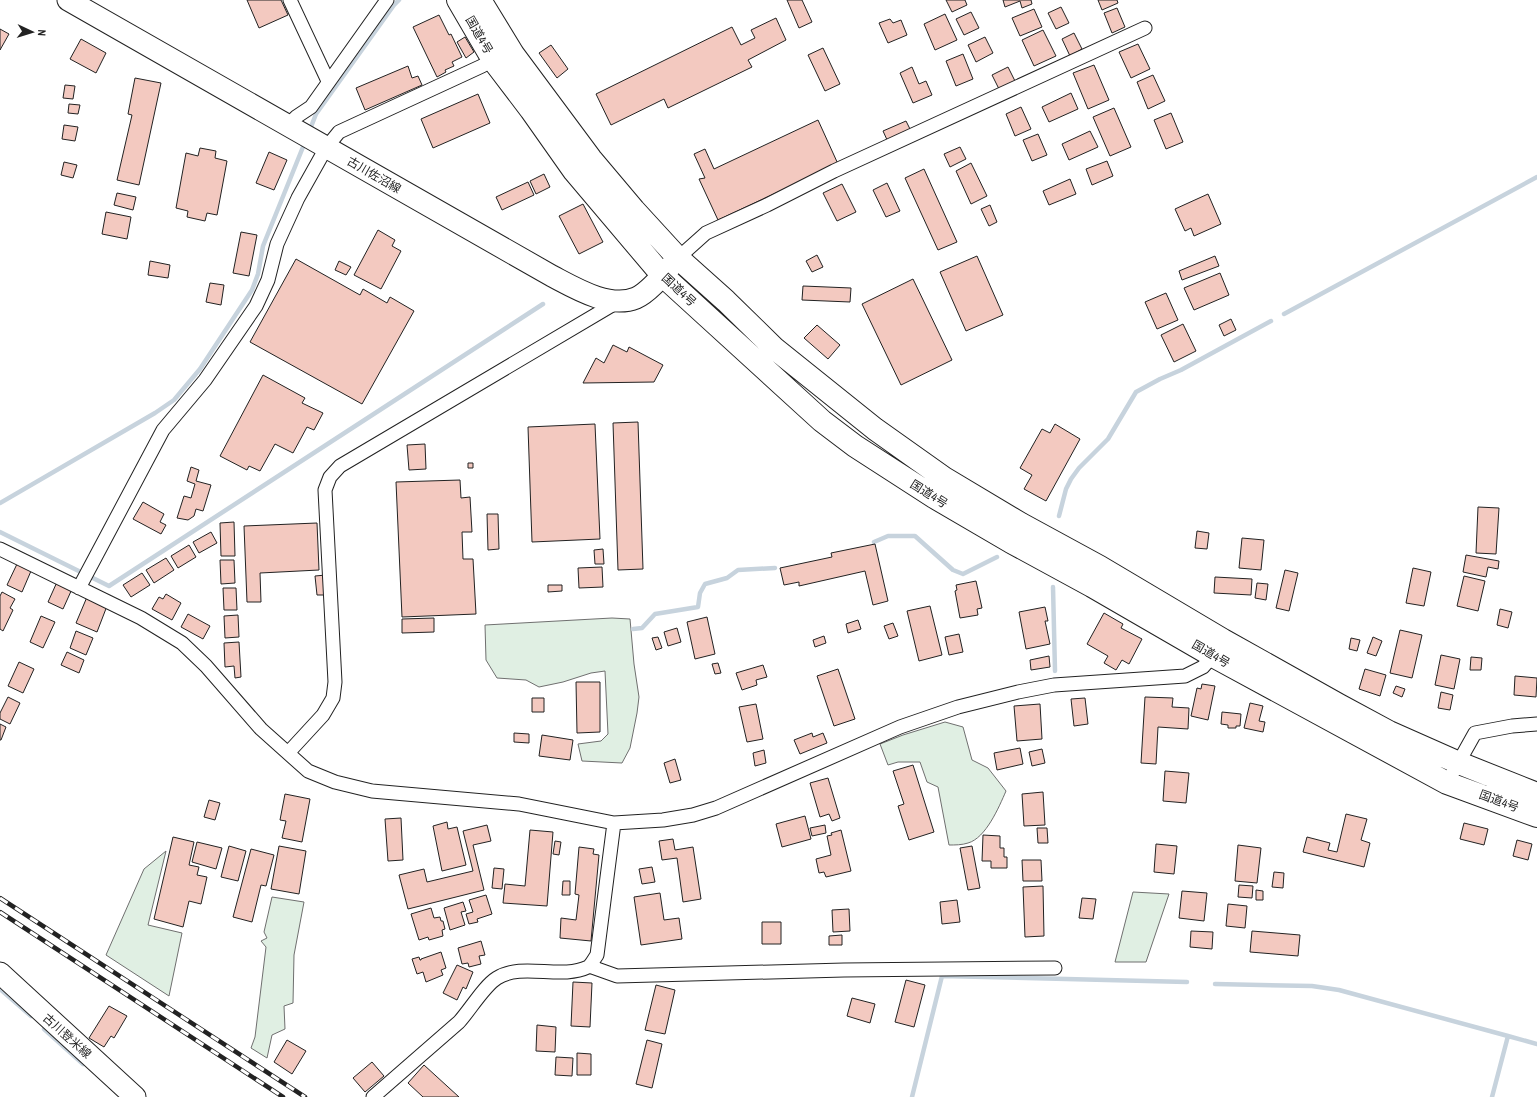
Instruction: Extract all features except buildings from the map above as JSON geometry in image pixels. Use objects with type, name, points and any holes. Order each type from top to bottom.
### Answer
[{"type":"highway","name":"国道4号","points":[[458,0],[493,60],[531,110],[574,171],[662,275],[822,421],[855,446],[940,501],[1098,590],[1389,732],[1537,794]]},
{"type":"highway","name":"国道4号","points":[[480,0],[513,54],[591,159],[634,210],[678,258],[774,348],[875,429],[944,478],[1021,524],[1100,567],[1218,648],[1447,783],[1537,816]]},
{"type":"main road","name":"古川佐沼線","points":[[68,0],[552,276],[591,296],[619,301],[636,298],[653,285],[678,258]]},
{"type":"main road","name":"古川登米線","points":[[0,973],[135,1097]]},
{"type":"street","points":[[290,0],[328,81]]},
{"type":"street","points":[[80,586],[163,430],[205,380],[256,306],[268,280],[277,244],[298,198],[306,136],[296,117],[311,107],[387,0]]},
{"type":"street","points":[[678,258],[706,233],[767,205],[834,171],[1145,28]]},
{"type":"street","points":[[306,136],[339,132],[493,60]]},
{"type":"street","points":[[288,753],[323,715],[332,698],[335,682],[325,490],[330,477],[340,466],[619,301]]},
{"type":"street","points":[[0,549],[80,586],[140,618],[182,643],[206,666],[261,729],[308,771],[335,782],[372,790],[519,804],[614,824],[662,820],[694,815],[716,808],[900,727],[958,707],[1018,692],[1054,685],[1186,676],[1203,667],[1218,648]]},
{"type":"street","points":[[1447,783],[1475,733],[1512,726],[1537,724]]},
{"type":"street","points":[[373,1097],[459,1022],[483,992],[497,978],[512,972],[574,971],[589,966],[597,955],[614,824]]},
{"type":"street","points":[[589,966],[617,976],[844,970],[1055,968]]},
{"type":"green space","points":[[612,618],[630,619],[639,697],[630,748],[622,763],[582,761],[578,744],[601,741],[608,734],[605,671],[591,673],[563,682],[539,687],[526,680],[497,678],[486,660],[485,625]]},
{"type":"green space","points":[[945,722],[963,727],[972,760],[988,768],[1006,791],[996,813],[981,835],[975,840],[961,845],[949,845],[938,787],[927,782],[920,762],[898,762],[888,765],[880,744]]},
{"type":"green space","points":[[166,851],[148,925],[182,933],[169,996],[106,955],[144,869]]},
{"type":"green space","points":[[1133,892],[1169,894],[1146,962],[1115,962]]},
{"type":"green space","points":[[272,897],[304,902],[294,955],[293,1003],[284,1006],[285,1029],[272,1035],[267,1058],[251,1048],[255,1037],[266,947],[261,941],[267,938],[264,932]]},
{"type":"waterway","points":[[309,132],[316,114],[399,0]]},
{"type":"waterway","points":[[0,503],[155,413],[174,400],[200,369],[252,290],[258,274],[263,246],[305,142]]},
{"type":"waterway","points":[[1284,314],[1537,177]]},
{"type":"waterway","points":[[0,532],[109,586],[543,304]]},
{"type":"waterway","points":[[1059,516],[1066,489],[1071,479],[1079,468],[1108,439],[1136,392],[1181,370],[1271,321]]},
{"type":"waterway","points":[[874,542],[888,536],[915,536],[953,570],[963,574],[997,557]]},
{"type":"waterway","points":[[633,629],[642,628],[655,614],[698,607],[700,593],[705,584],[727,578],[738,570],[775,568]]},
{"type":"waterway","points":[[1053,587],[1055,671]]},
{"type":"waterway","points":[[912,1097],[942,976],[1187,982]]},
{"type":"waterway","points":[[1215,984],[1312,986],[1339,990],[1508,1036]]},
{"type":"waterway","points":[[0,989],[31,1016]]},
{"type":"waterway","points":[[44,1029],[83,1064]]},
{"type":"waterway","points":[[1492,1097],[1508,1036],[1537,1044]]},
{"type":"railway","points":[[0,898],[305,1097]]},
{"type":"railway","points":[[0,912],[283,1097]]}]
